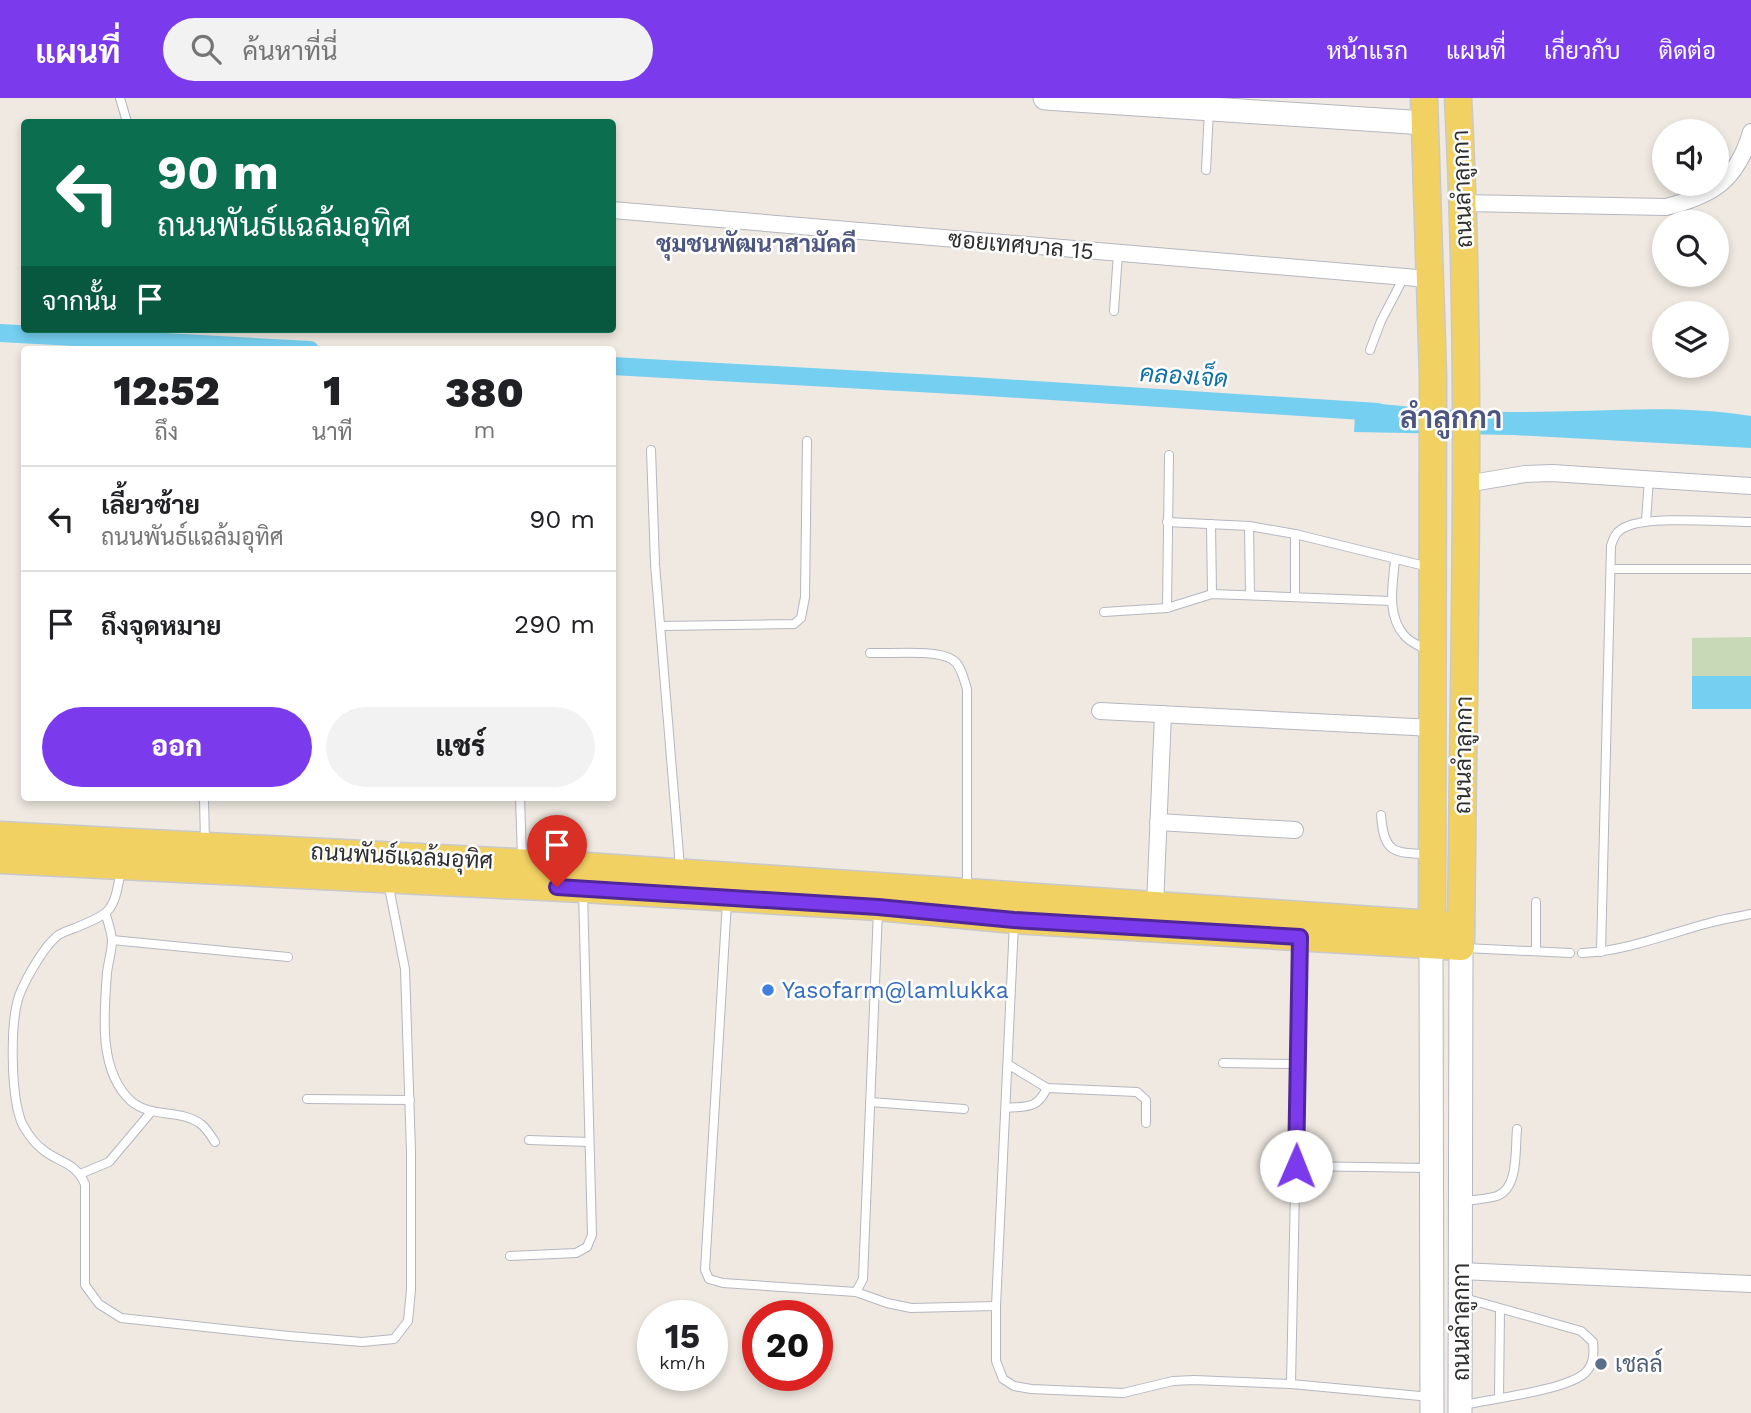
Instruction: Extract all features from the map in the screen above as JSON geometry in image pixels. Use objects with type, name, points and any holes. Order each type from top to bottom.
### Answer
[{"type":"main road","points":[[1045,98],[1209,108],[1425,110]]},
{"type":"main road","name":"ถนนลำลูกกา","points":[[1458,98],[1464,203],[1467,376],[1461,937],[1460,1409]]},
{"type":"main road","name":"ถนนลำลูกกา","points":[[1425,110],[1416,278],[1433,376],[1432,1405]]},
{"type":"main road","name":"ถนนพันธ์แฉล้มอุทิศ","points":[[0,835],[523,863],[1155,906],[1432,935]]},
{"type":"main road","name":"ถนนพันธ์แฉล้มอุทิศ","points":[[0,860],[583,889],[878,907],[1014,920],[1300,937],[1432,935]]},
{"type":"main road","points":[[1432,935],[1461,937]]},
{"type":"street","points":[[1464,203],[1666,206],[1691,201],[1716,188],[1734,172],[1748,151],[1751,132]]},
{"type":"street","name":"ซอยเทศบาล 15","points":[[616,210],[1416,278]]},
{"type":"street","points":[[1466,481],[1525,474],[1649,478],[1751,486]]},
{"type":"street","points":[[1100,711],[1433,728]]},
{"type":"street","points":[[1155,906],[1163,714]]},
{"type":"street","points":[[1158,822],[1295,830]]},
{"type":"street","points":[[1461,1271],[1751,1284]]},
{"type":"lane","points":[[120,98],[126,119]]},
{"type":"lane","points":[[1206,170],[1209,108]]},
{"type":"lane","points":[[1114,310],[1118,253]]},
{"type":"lane","points":[[1370,350],[1381,321],[1416,278]]},
{"type":"lane","points":[[661,626],[794,624],[801,618],[805,597],[807,441]]},
{"type":"lane","points":[[651,450],[655,564],[680,873]]},
{"type":"lane","points":[[1167,608],[1169,455]]},
{"type":"lane","points":[[1646,521],[1649,478]]},
{"type":"lane","points":[[1601,952],[1611,546],[1615,534],[1627,526],[1646,521],[1751,522]]},
{"type":"lane","points":[[1167,522],[1249,526],[1295,534],[1433,568]]},
{"type":"lane","points":[[1211,524],[1212,594]]},
{"type":"lane","points":[[1249,526],[1250,595]]},
{"type":"lane","points":[[1295,534],[1295,597]]},
{"type":"lane","points":[[1395,560],[1391,601],[1398,626],[1405,637],[1433,653]]},
{"type":"lane","points":[[1611,569],[1751,569]]},
{"type":"lane","points":[[1104,612],[1167,608],[1212,594],[1391,601]]},
{"type":"lane","points":[[870,653],[935,655],[953,660],[961,670],[967,689],[967,893]]},
{"type":"lane","points":[[204,801],[206,846]]},
{"type":"lane","points":[[520,801],[523,863]]},
{"type":"lane","points":[[1381,816],[1383,836],[1389,848],[1398,853],[1432,854]]},
{"type":"lane","points":[[122,866],[116,898],[106,915],[56,936],[34,966],[19,996],[14,1036],[13,1077],[20,1120],[41,1149],[72,1166],[85,1184],[85,1286],[99,1304],[121,1318],[349,1341],[394,1339],[408,1321],[411,1290],[410,1100],[405,969],[387,879]]},
{"type":"lane","points":[[510,1256],[576,1253],[587,1247],[592,1235],[583,889]]},
{"type":"lane","points":[[727,898],[705,1270],[709,1279],[723,1283],[856,1292],[911,1308],[996,1306]]},
{"type":"lane","points":[[1536,902],[1536,951]]},
{"type":"lane","points":[[856,1292],[863,1279],[878,907]]},
{"type":"lane","points":[[1583,953],[1601,952],[1751,914]]},
{"type":"lane","points":[[106,915],[112,940],[107,971],[105,1025],[109,1062],[119,1086],[132,1102],[151,1112],[186,1115],[203,1125],[215,1142]]},
{"type":"lane","points":[[1014,920],[996,1306],[996,1361],[1003,1379],[1014,1386],[1031,1389],[1123,1392],[1173,1381],[1291,1384],[1432,1405]]},
{"type":"lane","points":[[1291,1384],[1300,937]]},
{"type":"lane","points":[[1461,937],[1536,951],[1570,953]]},
{"type":"lane","points":[[112,940],[288,957]]},
{"type":"lane","points":[[1223,1063],[1298,1063]]},
{"type":"lane","points":[[1009,1065],[1047,1088],[1137,1092],[1146,1100],[1146,1123]]},
{"type":"lane","points":[[1007,1108],[1032,1106],[1041,1101],[1047,1088]]},
{"type":"lane","points":[[307,1100],[410,1100]]},
{"type":"lane","points":[[870,1102],[964,1109]]},
{"type":"lane","points":[[80,1174],[109,1162],[151,1112]]},
{"type":"lane","points":[[1461,1202],[1497,1195],[1506,1190],[1512,1179],[1517,1129]]},
{"type":"lane","points":[[529,1140],[589,1142]]},
{"type":"lane","points":[[1296,1166],[1432,1168]]},
{"type":"lane","points":[[1460,1409],[1566,1384],[1585,1373],[1594,1358],[1593,1342],[1581,1331],[1461,1297]]},
{"type":"lane","points":[[1499,1398],[1500,1309]]},
{"type":"green space","points":[[1751,637],[1751,676],[1692,676],[1692,638]]},
{"type":"water","points":[[1356,402],[1492,412],[1661,409],[1721,412],[1751,416],[1751,448],[1513,435],[1354,432]]},
{"type":"water","points":[[1692,676],[1751,676],[1751,709],[1692,709]]},
{"type":"waterway","name":"คลองเจ็ด","points":[[0,333],[237,346]]},
{"type":"waterway","name":"คลองเจ็ด","points":[[616,366],[1378,412]]},
{"type":"place","name":"Yasofarm@lamlukka","points":[[768,990]]},
{"type":"place","name":"เชลล์","points":[[1601,1364]]},
{"type":"district","name":"ชุมชนพัฒนาสามัคคี","points":[[756,244]]},
{"type":"district","name":"ลำลูกกา","points":[[1451,418]]},
{"type":"route","points":[[557,887],[878,907],[1014,920],[1300,937],[1296,1166]]}]
